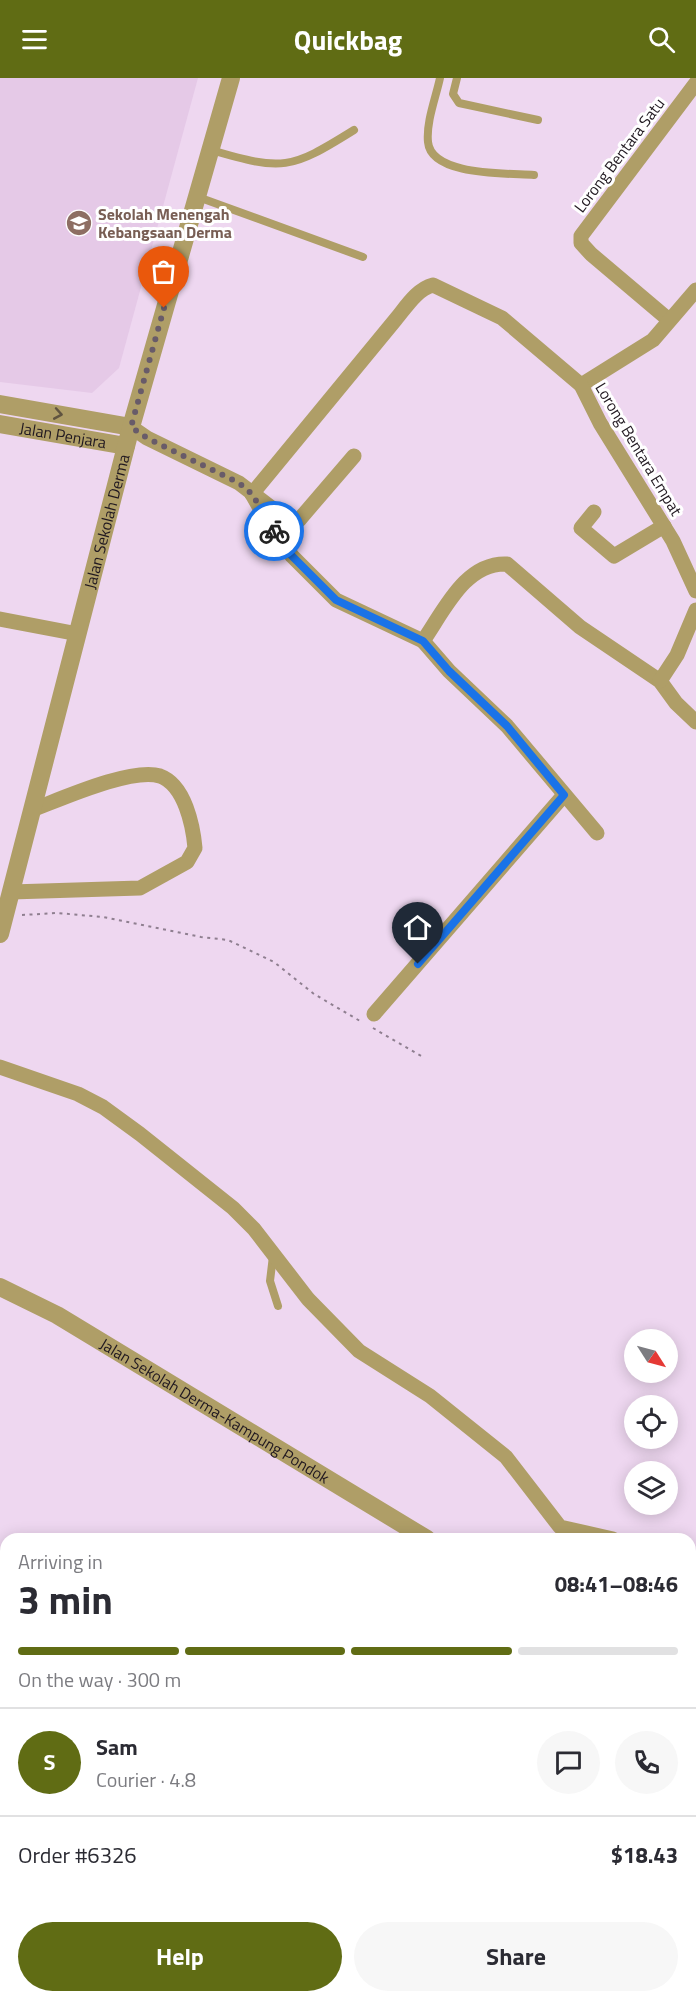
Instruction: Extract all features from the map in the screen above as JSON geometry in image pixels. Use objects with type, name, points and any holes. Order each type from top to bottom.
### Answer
[{"type":"street","name":"Jalan Sekolah Derma","points":[[0,934],[131,427],[231,78]]},
{"type":"street","name":"Lorong Bentara Satu","points":[[669,320],[591,254],[581,243],[581,236],[696,83]]},
{"type":"street","name":"Lorong Bentara Empat","points":[[252,494],[426,287],[440,288],[462,301],[502,318],[580,385],[600,423],[664,526],[696,591]]},
{"type":"street","points":[[580,385],[638,352],[653,340],[696,290]]},
{"type":"street","points":[[0,404],[131,427],[147,438],[239,483],[287,520],[299,520],[354,456]]},
{"type":"street","name":"Jalan Penjara","points":[[0,424],[126,446]]},
{"type":"street","points":[[126,446],[147,438]]},
{"type":"street","points":[[252,494],[270,526],[292,556],[336,600],[423,641],[449,671],[507,726],[597,834]]},
{"type":"street","points":[[594,512],[581,528],[614,556],[664,526]]},
{"type":"street","points":[[423,641],[472,573],[494,563],[507,564],[580,627],[660,681],[676,703],[696,722]]},
{"type":"street","points":[[660,681],[677,655],[696,610]]},
{"type":"street","points":[[0,619],[78,634]]},
{"type":"street","points":[[11,892],[140,888],[187,862],[195,848],[188,808],[163,777],[146,773],[104,784],[32,810]]},
{"type":"street","points":[[370,1021],[564,795]]},
{"type":"street","points":[[0,1067],[40,1079],[104,1107],[233,1208],[308,1299],[359,1351],[430,1396],[506,1457],[557,1533]]},
{"type":"street","name":"Jalan Sekolah Derma-Kampung Pondok","points":[[0,1287],[57,1315],[417,1533]]},
{"type":"lane","points":[[440,78],[427,140],[430,153],[441,162],[455,168],[534,175]]},
{"type":"lane","points":[[457,78],[453,94],[459,104],[538,120]]},
{"type":"lane","points":[[210,149],[258,164],[285,164],[311,156],[354,130]]},
{"type":"lane","points":[[198,197],[363,257]]},
{"type":"lane","points":[[273,1254],[270,1281],[278,1306]]},
{"type":"path","points":[[5,916],[57,913],[103,917],[201,938],[228,940],[274,962],[314,994],[370,1021],[423,1057]]},
{"type":"shaded area","name":"Sekolah Menengah Kebangsaan Derma","points":[[0,78],[198,78],[119,368],[92,393],[0,382]]},
{"type":"way so far","points":[[164,308],[131,427],[147,438],[180,452],[239,483],[252,494],[274,531]]},
{"type":"place","name":"Sekolah Menengah Kebangsaan Derma","points":[[79,223]]},
{"type":"route","points":[[274,531],[292,556],[336,600],[423,641],[449,671],[507,726],[564,795],[418,964]]}]
